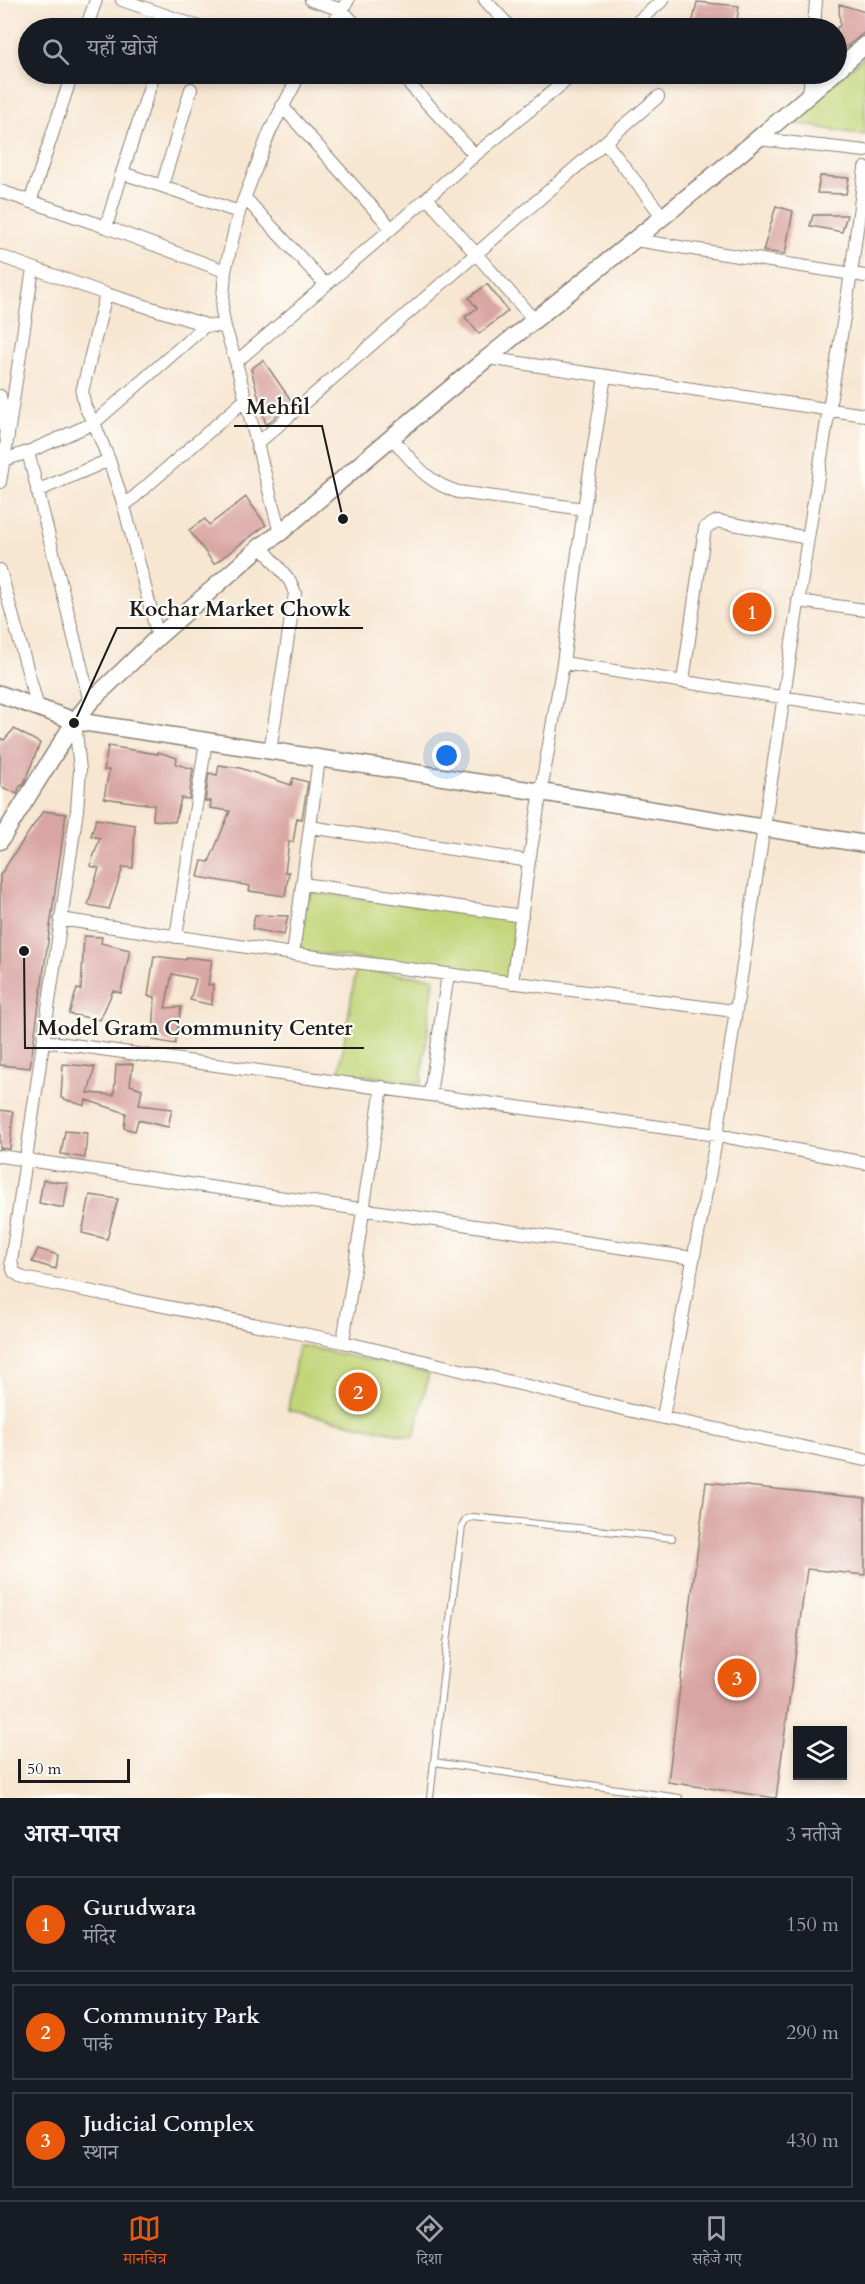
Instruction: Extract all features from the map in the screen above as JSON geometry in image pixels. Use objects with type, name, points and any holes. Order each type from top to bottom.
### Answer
[{"type":"street","points":[[90,18],[96,0]]},
{"type":"street","points":[[122,0],[173,18]]},
{"type":"street","points":[[311,0],[345,5]]},
{"type":"street","points":[[485,0],[502,18]]},
{"type":"street","points":[[642,18],[663,0]]},
{"type":"street","points":[[815,18],[816,0]]},
{"type":"street","points":[[337,18],[345,5]]},
{"type":"street","points":[[345,5],[353,18]]},
{"type":"street","points":[[847,61],[865,45]]},
{"type":"street","points":[[30,202],[69,84]]},
{"type":"street","points":[[106,227],[151,84]]},
{"type":"street","points":[[280,533],[222,311],[225,271],[239,212],[282,106],[294,84]]},
{"type":"street","points":[[409,84],[475,155]]},
{"type":"street","points":[[236,362],[475,155],[561,84]]},
{"type":"street","points":[[809,95],[810,84]]},
{"type":"street","points":[[0,841],[5,824],[75,721],[90,702],[158,637],[261,546],[280,533],[391,437],[635,240],[822,84]]},
{"type":"street","points":[[162,186],[191,89]]},
{"type":"street","points":[[258,443],[658,97]]},
{"type":"street","points":[[282,106],[392,228]]},
{"type":"street","points":[[758,139],[865,151]]},
{"type":"street","points":[[605,142],[663,217]]},
{"type":"street","points":[[663,1417],[717,1136],[807,538],[851,274],[865,168]]},
{"type":"street","points":[[122,173],[239,212]]},
{"type":"street","points":[[0,191],[225,271]]},
{"type":"street","points":[[245,198],[325,284]]},
{"type":"street","points":[[427,198],[534,320]]},
{"type":"street","points":[[635,240],[865,276]]},
{"type":"street","points":[[0,256],[106,294],[206,325],[225,327]]},
{"type":"street","points":[[0,482],[33,268]]},
{"type":"street","points":[[106,294],[82,392],[85,407],[109,460],[124,506],[158,637]]},
{"type":"street","points":[[4,460],[94,423],[206,325]]},
{"type":"street","points":[[487,358],[865,416]]},
{"type":"street","points":[[512,983],[529,861],[563,663],[605,376]]},
{"type":"street","points":[[0,396],[6,441]]},
{"type":"street","points":[[124,506],[246,399]]},
{"type":"street","points":[[391,437],[432,482],[442,487],[458,492],[584,509]]},
{"type":"street","points":[[28,452],[90,702]]},
{"type":"street","points":[[37,491],[109,460]]},
{"type":"street","points":[[684,681],[705,528],[717,521],[807,538]]},
{"type":"street","points":[[261,546],[290,581],[295,593],[270,751]]},
{"type":"street","points":[[0,570],[38,708]]},
{"type":"street","points":[[798,601],[865,610]]},
{"type":"street","points":[[563,663],[865,710]]},
{"type":"street","points":[[0,694],[75,721],[865,844]]},
{"type":"street","points":[[75,721],[79,758],[79,790],[11,1262],[14,1272],[23,1278],[343,1342],[663,1417],[865,1460]]},
{"type":"street","points":[[176,937],[206,741]]},
{"type":"street","points":[[293,954],[319,759]]},
{"type":"street","points":[[310,827],[529,861]]},
{"type":"street","points":[[303,884],[522,916]]},
{"type":"street","points":[[60,919],[293,954],[734,1011]]},
{"type":"street","points":[[430,1094],[448,974]]},
{"type":"street","points":[[44,1041],[717,1136],[865,1163]]},
{"type":"street","points":[[343,1342],[382,1088]]},
{"type":"street","points":[[0,1156],[693,1258]]},
{"type":"lane","points":[[430,1798],[462,1526],[466,1519],[473,1517],[672,1538]]},
{"type":"lane","points":[[434,1762],[679,1798]]},
{"type":"green space","points":[[865,56],[865,135],[787,122],[832,84],[847,84],[847,71]]},
{"type":"green space","points":[[307,892],[516,917],[508,979],[299,951]]},
{"type":"green space","points":[[356,970],[434,978],[421,1084],[339,1072]]},
{"type":"green space","points":[[298,1345],[429,1373],[414,1437],[288,1410]]},
{"type":"building","points":[[697,2],[739,6],[737,18],[694,18]]},
{"type":"building","points":[[839,4],[865,12],[865,32],[847,46],[847,18],[840,18]]},
{"type":"building","points":[[820,176],[849,178],[846,194],[817,193]]},
{"type":"building","points":[[776,206],[793,211],[785,254],[763,251]]},
{"type":"building","points":[[813,215],[847,215],[842,232],[810,226]]},
{"type":"building","points":[[487,284],[508,311],[479,334],[465,317],[477,308],[469,298]]},
{"type":"building","points":[[263,360],[292,402],[266,425],[251,369]]},
{"type":"building","points":[[246,497],[266,525],[214,564],[189,530],[205,519],[209,525]]},
{"type":"building","points":[[14,729],[40,743],[25,781],[17,794],[0,786],[0,738],[4,740]]},
{"type":"building","points":[[108,746],[158,754],[158,752],[177,758],[176,764],[193,769],[189,799],[181,798],[175,822],[153,820],[154,805],[104,798],[109,770],[104,770]]},
{"type":"building","points":[[219,765],[240,768],[291,785],[293,778],[308,782],[302,819],[297,818],[293,842],[289,842],[285,872],[289,872],[285,896],[249,891],[250,886],[198,877],[202,861],[209,862],[230,811],[210,808],[211,801],[205,801],[209,773],[217,775]]},
{"type":"building","points":[[43,811],[66,814],[30,1068],[0,1065],[0,875]]},
{"type":"building","points":[[96,819],[135,825],[133,868],[123,867],[109,909],[88,905],[99,868],[90,866],[100,838],[91,836]]},
{"type":"building","points":[[255,915],[288,916],[284,935],[252,929]]},
{"type":"building","points":[[84,936],[102,937],[101,943],[130,950],[121,993],[113,991],[100,1020],[69,1014],[77,989],[81,990]]},
{"type":"building","points":[[154,956],[212,960],[208,985],[213,984],[212,1005],[190,1000],[196,979],[172,974],[165,1008],[181,1007],[175,1044],[153,1040],[155,997],[148,996]]},
{"type":"building","points":[[63,1064],[95,1067],[88,1093],[114,1095],[116,1065],[133,1064],[130,1085],[142,1089],[139,1105],[172,1109],[168,1127],[138,1120],[135,1131],[124,1128],[126,1113],[86,1100],[85,1106],[61,1098]]},
{"type":"building","points":[[0,1110],[13,1112],[10,1149],[0,1148]]},
{"type":"building","points":[[65,1131],[87,1133],[85,1158],[61,1154]]},
{"type":"building","points":[[43,1180],[68,1183],[64,1208],[39,1203]]},
{"type":"building","points":[[90,1195],[118,1199],[107,1239],[82,1233]]},
{"type":"building","points":[[38,1249],[58,1255],[56,1269],[32,1262]]},
{"type":"building","points":[[706,1482],[865,1498],[865,1575],[807,1569],[776,1798],[668,1782]]},
{"type":"place","name":"Mehfil","points":[[343,519]]},
{"type":"place","name":"Gurudwara","points":[[752,612]]},
{"type":"place","name":"Kochar Market Chowk","points":[[74,723]]},
{"type":"place","name":"Model Gram Community Center","points":[[24,951]]},
{"type":"place","name":"Community Park","points":[[358,1392]]},
{"type":"place","name":"Judicial Complex","points":[[737,1678]]}]
